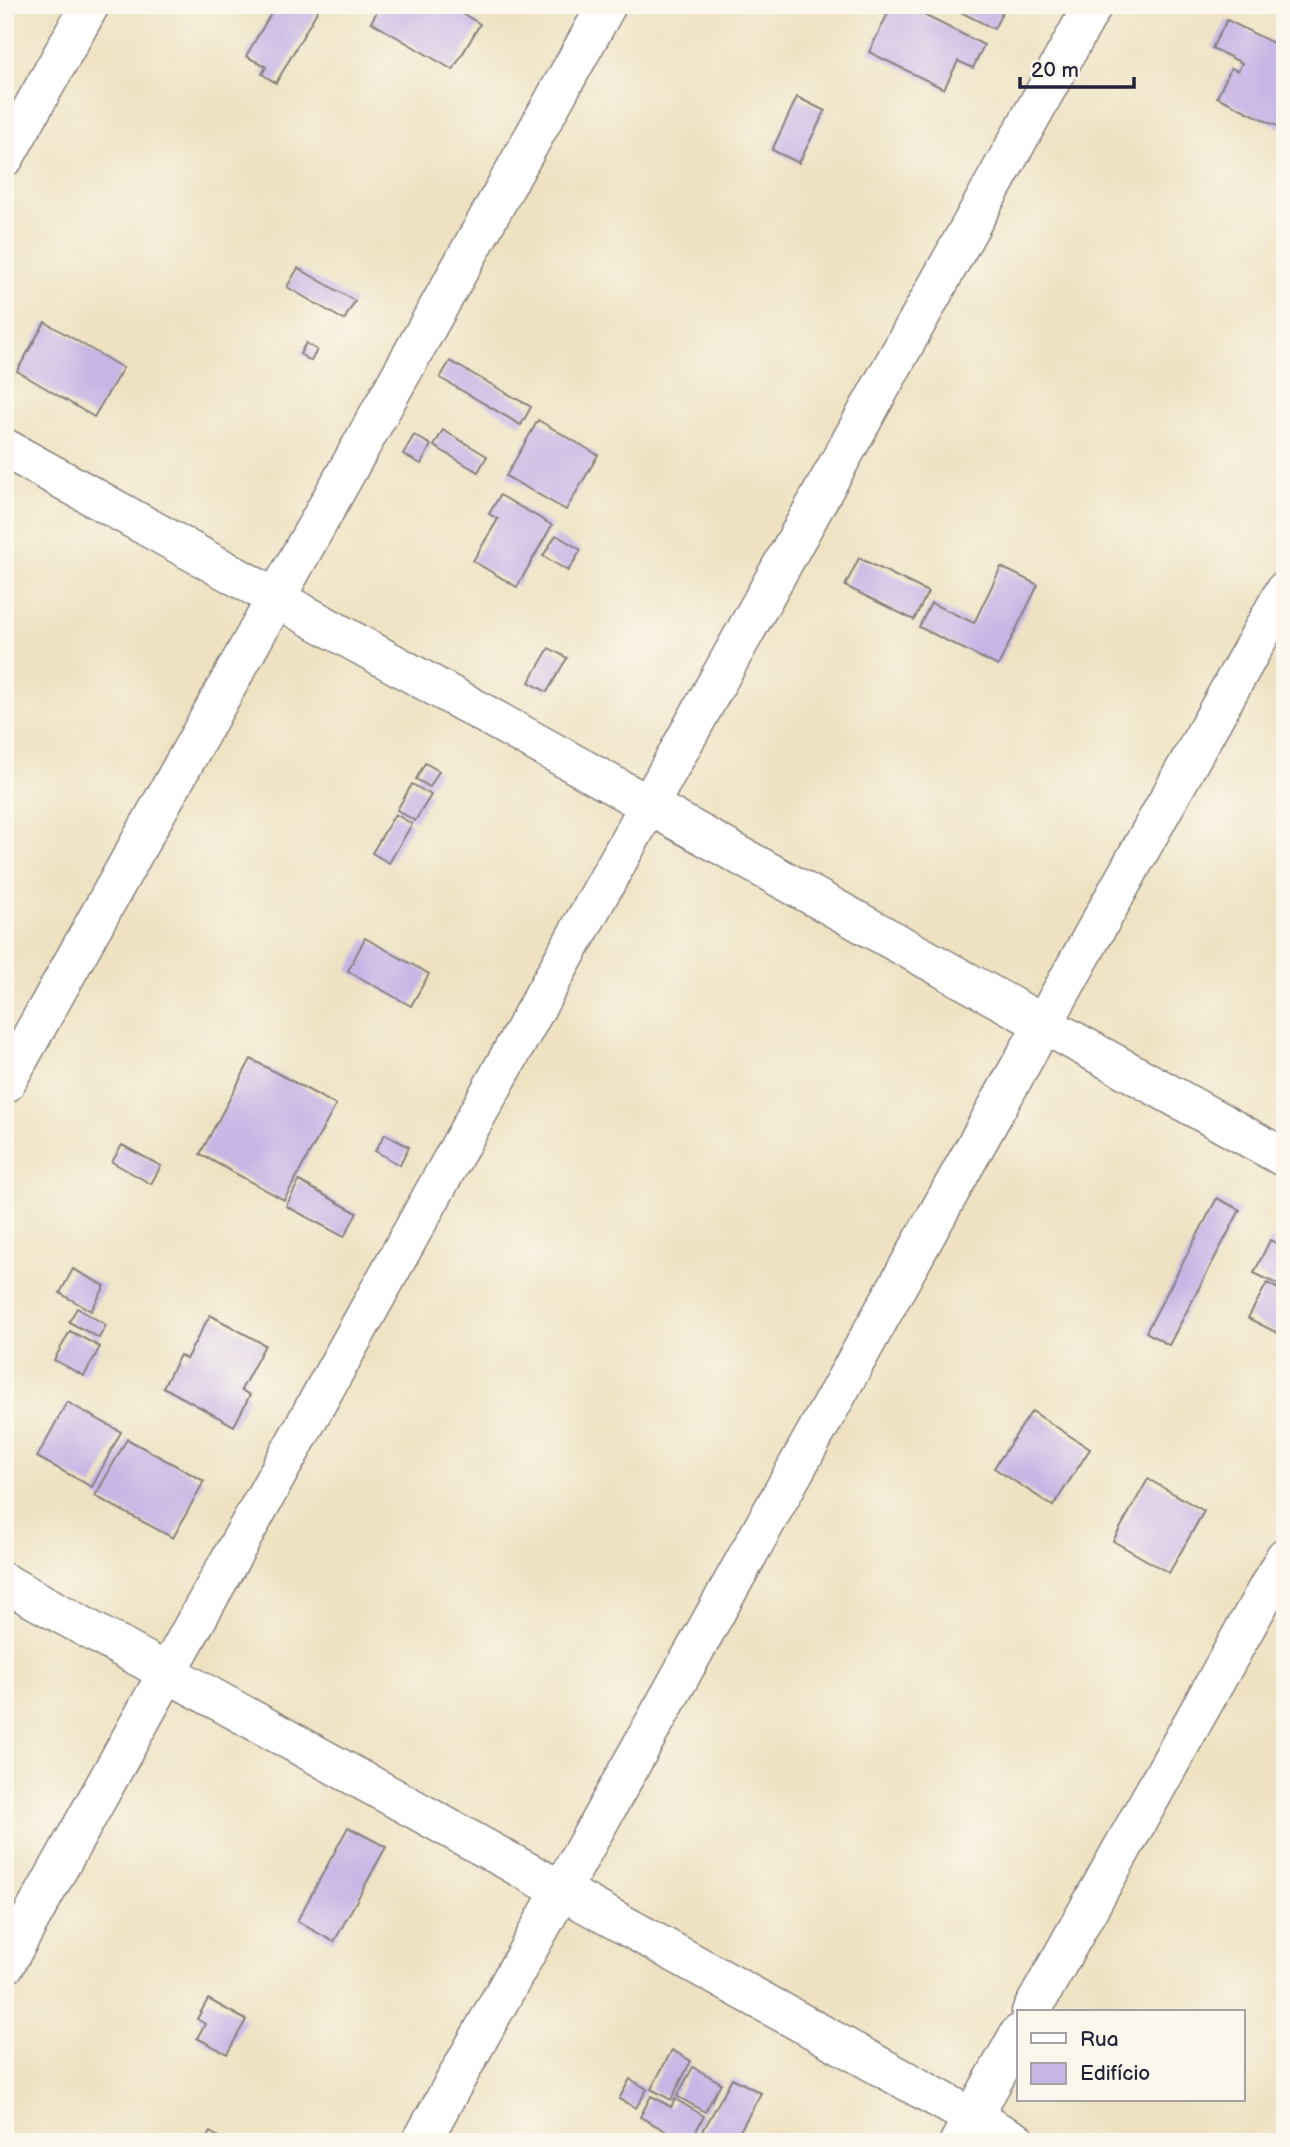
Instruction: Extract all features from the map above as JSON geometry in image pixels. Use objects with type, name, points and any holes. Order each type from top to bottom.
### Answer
[{"type":"street","points":[[5,157],[90,5]]},
{"type":"street","points":[[5,1084],[607,5]]},
{"type":"street","points":[[5,1965],[1093,5]]},
{"type":"street","points":[[5,448],[1285,1158]]},
{"type":"street","points":[[421,2142],[1285,590]]},
{"type":"street","points":[[1032,2010],[1285,1557]]},
{"type":"street","points":[[5,1583],[561,1890],[966,2129],[1017,2142]]},
{"type":"street","points":[[966,2129],[1017,2038]]},
{"type":"building","points":[[276,5],[315,5],[319,8],[276,83],[262,74],[266,67],[246,56]]},
{"type":"building","points":[[381,5],[448,5],[480,24],[453,70],[371,22]]},
{"type":"building","points":[[892,5],[904,5],[984,45],[973,68],[958,61],[944,89],[869,52]]},
{"type":"building","points":[[947,5],[1006,5],[994,29]]},
{"type":"building","points":[[1227,20],[1285,49],[1283,129],[1217,97],[1231,68],[1238,71],[1242,63],[1212,48]]},
{"type":"building","points":[[797,97],[825,111],[799,163],[772,150]]},
{"type":"building","points":[[298,268],[355,301],[344,320],[287,287]]},
{"type":"building","points":[[45,322],[123,368],[94,417],[17,371]]},
{"type":"building","points":[[306,343],[317,350],[311,361],[300,354]]},
{"type":"building","points":[[450,361],[531,407],[521,425],[440,378]]},
{"type":"building","points":[[538,420],[598,455],[566,510],[506,476]]},
{"type":"building","points":[[443,430],[487,456],[478,472],[434,446]]},
{"type":"building","points":[[414,435],[431,445],[421,464],[403,454]]},
{"type":"building","points":[[500,495],[552,525],[517,587],[473,561],[498,519],[489,514]]},
{"type":"building","points":[[556,535],[581,550],[568,571],[543,556]]},
{"type":"building","points":[[859,558],[928,592],[914,620],[845,586]]},
{"type":"building","points":[[1001,567],[1038,585],[998,666],[919,627],[931,603],[974,623]]},
{"type":"building","points":[[549,648],[567,658],[547,692],[529,682]]},
{"type":"building","points":[[425,763],[439,771],[430,787],[416,779]]},
{"type":"building","points":[[412,784],[431,795],[415,821],[397,810]]},
{"type":"building","points":[[395,814],[412,824],[389,863],[372,853]]},
{"type":"building","points":[[365,938],[429,974],[411,1006],[348,971]]},
{"type":"building","points":[[251,1059],[336,1105],[284,1200],[200,1154]]},
{"type":"building","points":[[385,1134],[409,1147],[400,1165],[375,1151]]},
{"type":"building","points":[[122,1145],[161,1166],[151,1184],[112,1162]]},
{"type":"building","points":[[299,1181],[357,1213],[344,1237],[286,1206]]},
{"type":"building","points":[[1217,1198],[1240,1210],[1169,1345],[1146,1332]]},
{"type":"building","points":[[1270,1240],[1285,1247],[1285,1288],[1254,1273]]},
{"type":"building","points":[[73,1269],[105,1286],[91,1311],[60,1293]]},
{"type":"building","points":[[1267,1283],[1285,1292],[1285,1337],[1248,1318]]},
{"type":"building","points":[[77,1308],[106,1325],[99,1338],[69,1322]]},
{"type":"building","points":[[210,1315],[265,1345],[241,1390],[250,1395],[234,1426],[163,1387],[180,1355],[186,1359]]},
{"type":"building","points":[[70,1331],[100,1347],[84,1376],[54,1360]]},
{"type":"building","points":[[67,1402],[121,1432],[92,1487],[37,1457]]},
{"type":"building","points":[[1032,1411],[1090,1449],[1053,1506],[994,1468]]},
{"type":"building","points":[[127,1439],[204,1481],[173,1538],[95,1496]]},
{"type":"building","points":[[1148,1479],[1204,1511],[1169,1573],[1113,1541]]},
{"type":"building","points":[[348,1827],[386,1847],[334,1942],[297,1921]]},
{"type":"building","points":[[208,1999],[246,2020],[227,2054],[197,2038],[205,2024],[197,2019]]},
{"type":"building","points":[[672,2050],[691,2061],[671,2100],[651,2089]]},
{"type":"building","points":[[693,2067],[721,2083],[705,2112],[677,2096]]},
{"type":"building","points":[[732,2078],[761,2093],[734,2142],[697,2142]]},
{"type":"building","points":[[630,2079],[647,2089],[636,2108],[619,2099]]},
{"type":"building","points":[[651,2096],[671,2107],[675,2099],[704,2116],[690,2142],[640,2117]]},
{"type":"building","points":[[210,2132],[227,2142],[204,2142]]}]
